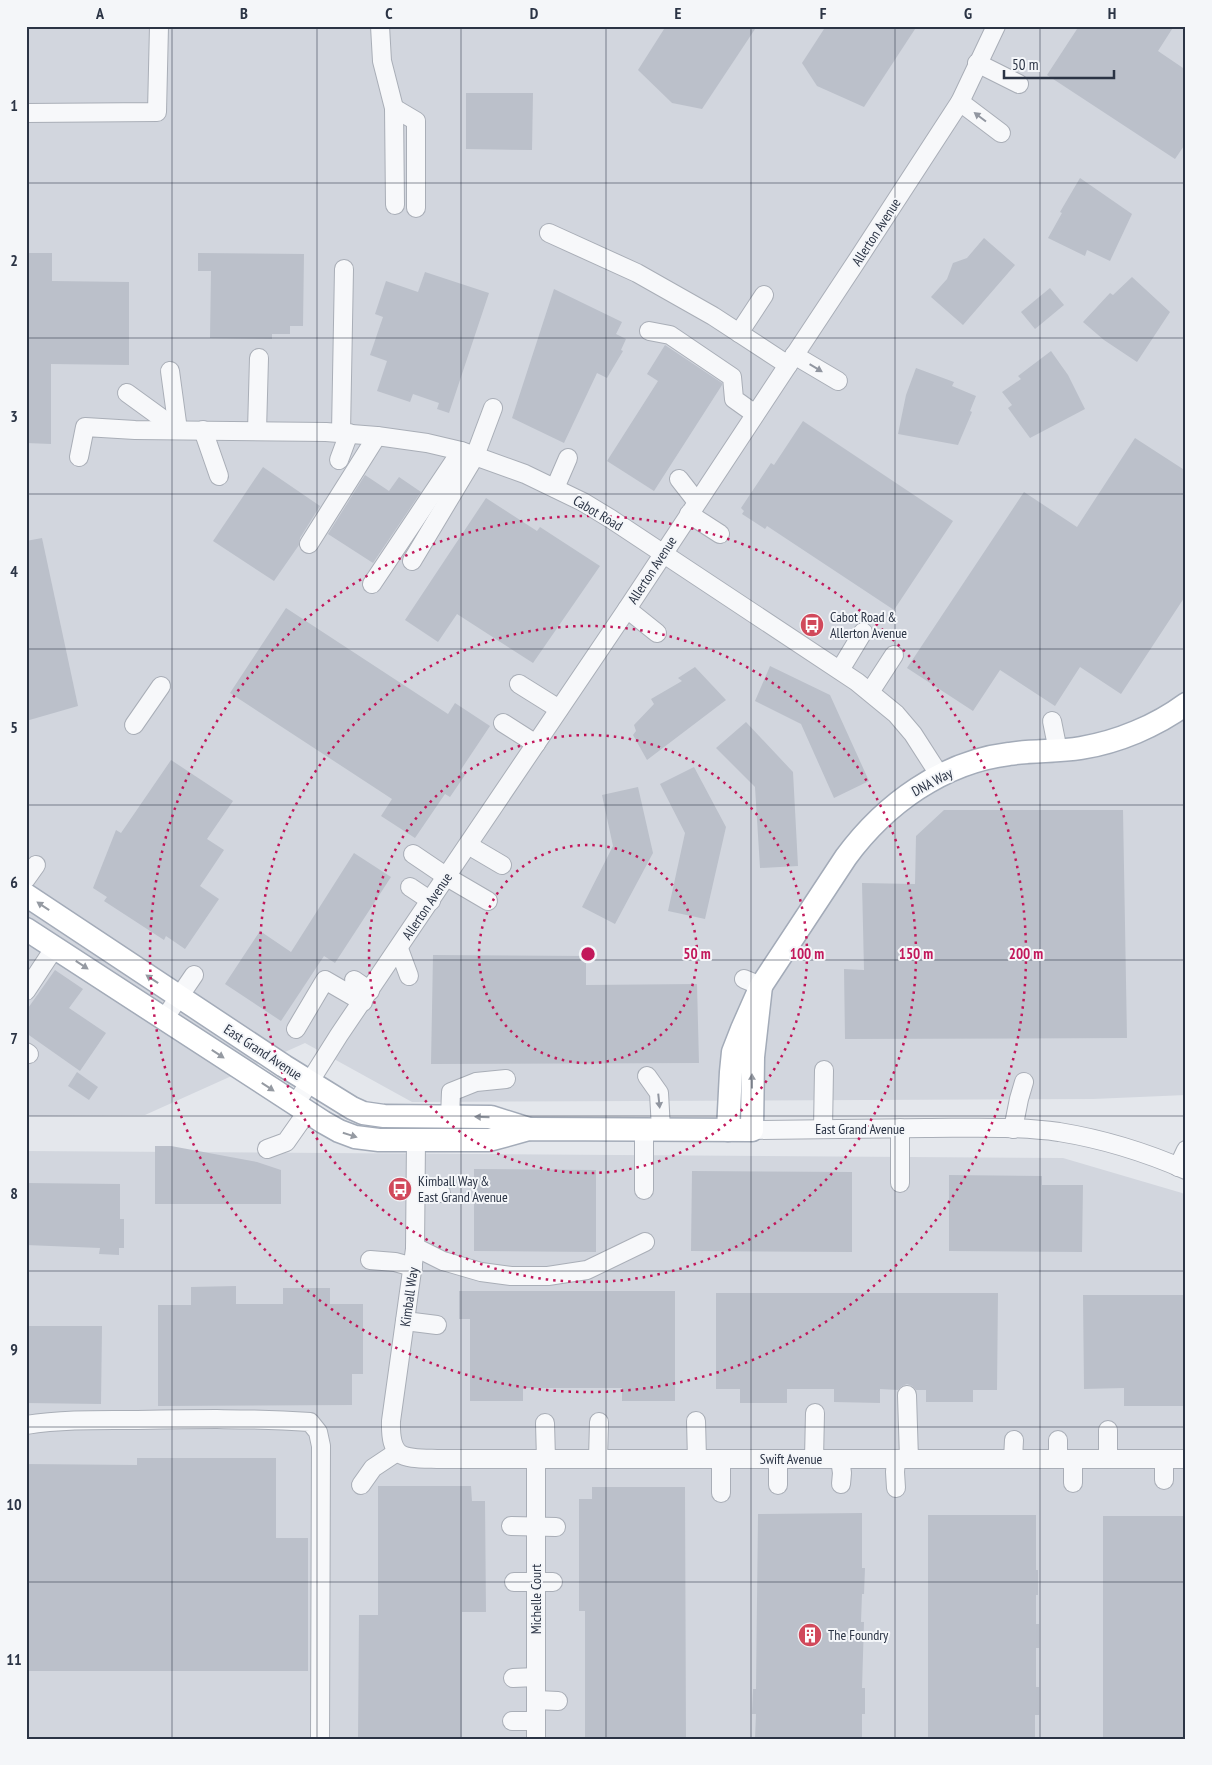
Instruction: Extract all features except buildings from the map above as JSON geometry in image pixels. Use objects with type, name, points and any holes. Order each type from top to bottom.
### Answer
[{"type":"main road","name":"DNA Way","points":[[728,1130],[733,1052],[742,1029],[753,982],[860,838],[876,820],[917,788],[940,776],[984,758],[1008,754],[1082,748],[1106,742],[1156,723],[1186,704]]},
{"type":"main road","name":"East Grand Avenue","points":[[26,894],[310,1082],[363,1113],[399,1117],[491,1117],[529,1129]]},
{"type":"main road","name":"East Grand Avenue","points":[[26,929],[301,1109],[339,1131],[355,1137],[366,1139],[490,1140],[529,1129],[752,1130]]},
{"type":"main road","name":"DNA Way","points":[[752,1130],[753,982]]},
{"type":"street","points":[[26,113],[157,112],[159,26]]},
{"type":"street","points":[[380,26],[382,61],[394,108],[395,205]]},
{"type":"street","name":"Allerton Avenue","points":[[267,1148],[286,1142],[301,1109],[310,1082],[339,1035],[559,710],[960,102],[996,26]]},
{"type":"street","points":[[977,64],[1018,84]]},
{"type":"street","points":[[960,102],[1001,133]]},
{"type":"street","points":[[394,108],[416,122],[416,208]]},
{"type":"street","points":[[549,233],[637,273],[713,316],[738,333],[838,381]]},
{"type":"street","points":[[339,460],[345,433],[344,269]]},
{"type":"street","points":[[738,333],[764,295]]},
{"type":"street","points":[[649,331],[670,335],[732,378],[734,399],[755,414]]},
{"type":"street","points":[[257,431],[259,358]]},
{"type":"street","points":[[170,371],[178,430]]},
{"type":"street","points":[[127,393],[178,430]]},
{"type":"street","points":[[412,561],[493,408]]},
{"type":"street","name":"Cabot Road","points":[[79,457],[85,427],[135,430],[345,433],[427,443],[468,454],[525,474],[555,488],[611,519],[840,670],[896,714],[913,734],[940,776]]},
{"type":"street","points":[[203,430],[218,476]]},
{"type":"street","points":[[308,544],[378,436]]},
{"type":"street","points":[[372,584],[468,454]]},
{"type":"street","points":[[555,488],[568,458]]},
{"type":"street","points":[[679,478],[693,508],[720,534]]},
{"type":"street","points":[[626,609],[657,633]]},
{"type":"street","points":[[840,670],[863,632]]},
{"type":"street","points":[[870,692],[894,655]]},
{"type":"street","points":[[519,684],[559,710]]},
{"type":"street","points":[[134,724],[161,686]]},
{"type":"street","points":[[1052,721],[1058,750]]},
{"type":"street","points":[[503,723],[536,744]]},
{"type":"street","points":[[468,845],[502,865]]},
{"type":"street","points":[[413,854],[488,901]]},
{"type":"street","points":[[410,886],[431,901]]},
{"type":"street","points":[[26,991],[55,948]]},
{"type":"street","points":[[399,949],[409,976]]},
{"type":"street","points":[[164,1019],[194,975]]},
{"type":"street","points":[[296,1029],[325,980],[366,997]]},
{"type":"street","points":[[354,980],[366,997]]},
{"type":"street","points":[[823,1129],[824,1070]]},
{"type":"street","points":[[644,1190],[659,1093],[647,1076]]},
{"type":"street","points":[[450,1117],[451,1092],[476,1082],[506,1079]]},
{"type":"street","points":[[1014,1129],[1018,1099],[1024,1082]]},
{"type":"street","points":[[900,1128],[900,1183]]},
{"type":"street","name":"East Grand Avenue","points":[[752,1130],[900,1128],[1014,1129],[1058,1132],[1142,1153],[1182,1168]]},
{"type":"street","name":"Kimball Way","points":[[397,1452],[392,1445],[391,1421],[416,1247],[416,1140]]},
{"type":"street","points":[[1182,1168],[1186,1150]]},
{"type":"street","points":[[416,1193],[441,1193]]},
{"type":"street","points":[[416,1247],[443,1260],[480,1272],[511,1276],[548,1276],[587,1270],[645,1242]]},
{"type":"street","points":[[370,1260],[395,1262],[413,1267]]},
{"type":"street","points":[[405,1320],[437,1325]]},
{"type":"street","points":[[896,1488],[894,1472],[902,1459],[908,1395]]},
{"type":"street","points":[[814,1459],[815,1412]]},
{"type":"street","points":[[26,1425],[48,1421],[135,1420],[254,1419],[310,1422],[318,1432],[321,1446],[320,1739]]},
{"type":"street","points":[[696,1421],[697,1459]]},
{"type":"street","points":[[598,1459],[599,1422]]},
{"type":"street","name":"Michelle Court","points":[[536,1730],[536,1677],[544,1582],[536,1526],[545,1424]]},
{"type":"street","points":[[1108,1430],[1108,1459]]},
{"type":"street","points":[[1013,1459],[1014,1440]]},
{"type":"street","points":[[1058,1440],[1073,1483]]},
{"type":"street","points":[[361,1485],[373,1468],[397,1452]]},
{"type":"street","name":"Swift Avenue","points":[[397,1452],[403,1456],[422,1458],[1186,1459]]},
{"type":"street","points":[[721,1459],[721,1493]]},
{"type":"street","points":[[778,1459],[778,1485]]},
{"type":"street","points":[[840,1459],[841,1484]]},
{"type":"street","points":[[1164,1459],[1164,1480]]},
{"type":"street","points":[[511,1526],[556,1527]]},
{"type":"street","points":[[514,1582],[544,1582]]},
{"type":"street","points":[[513,1678],[536,1677]]},
{"type":"street","points":[[536,1700],[558,1701]]},
{"type":"street","points":[[512,1721],[536,1730]]},
{"type":"shaded area","points":[[26,26],[1186,26],[1186,1095],[1093,1099],[412,1102],[305,1043],[145,1115],[26,1116]]},
{"type":"shaded area","points":[[26,1151],[1063,1158],[1182,1193],[1186,1196],[1186,1739],[26,1739]]},
{"type":"place","name":"Cabot Road & Allerton Avenue","points":[[812,625]]},
{"type":"place","name":"Kimball Way & East Grand Avenue","points":[[400,1189]]},
{"type":"place","name":"The Foundry","points":[[810,1635]]}]
